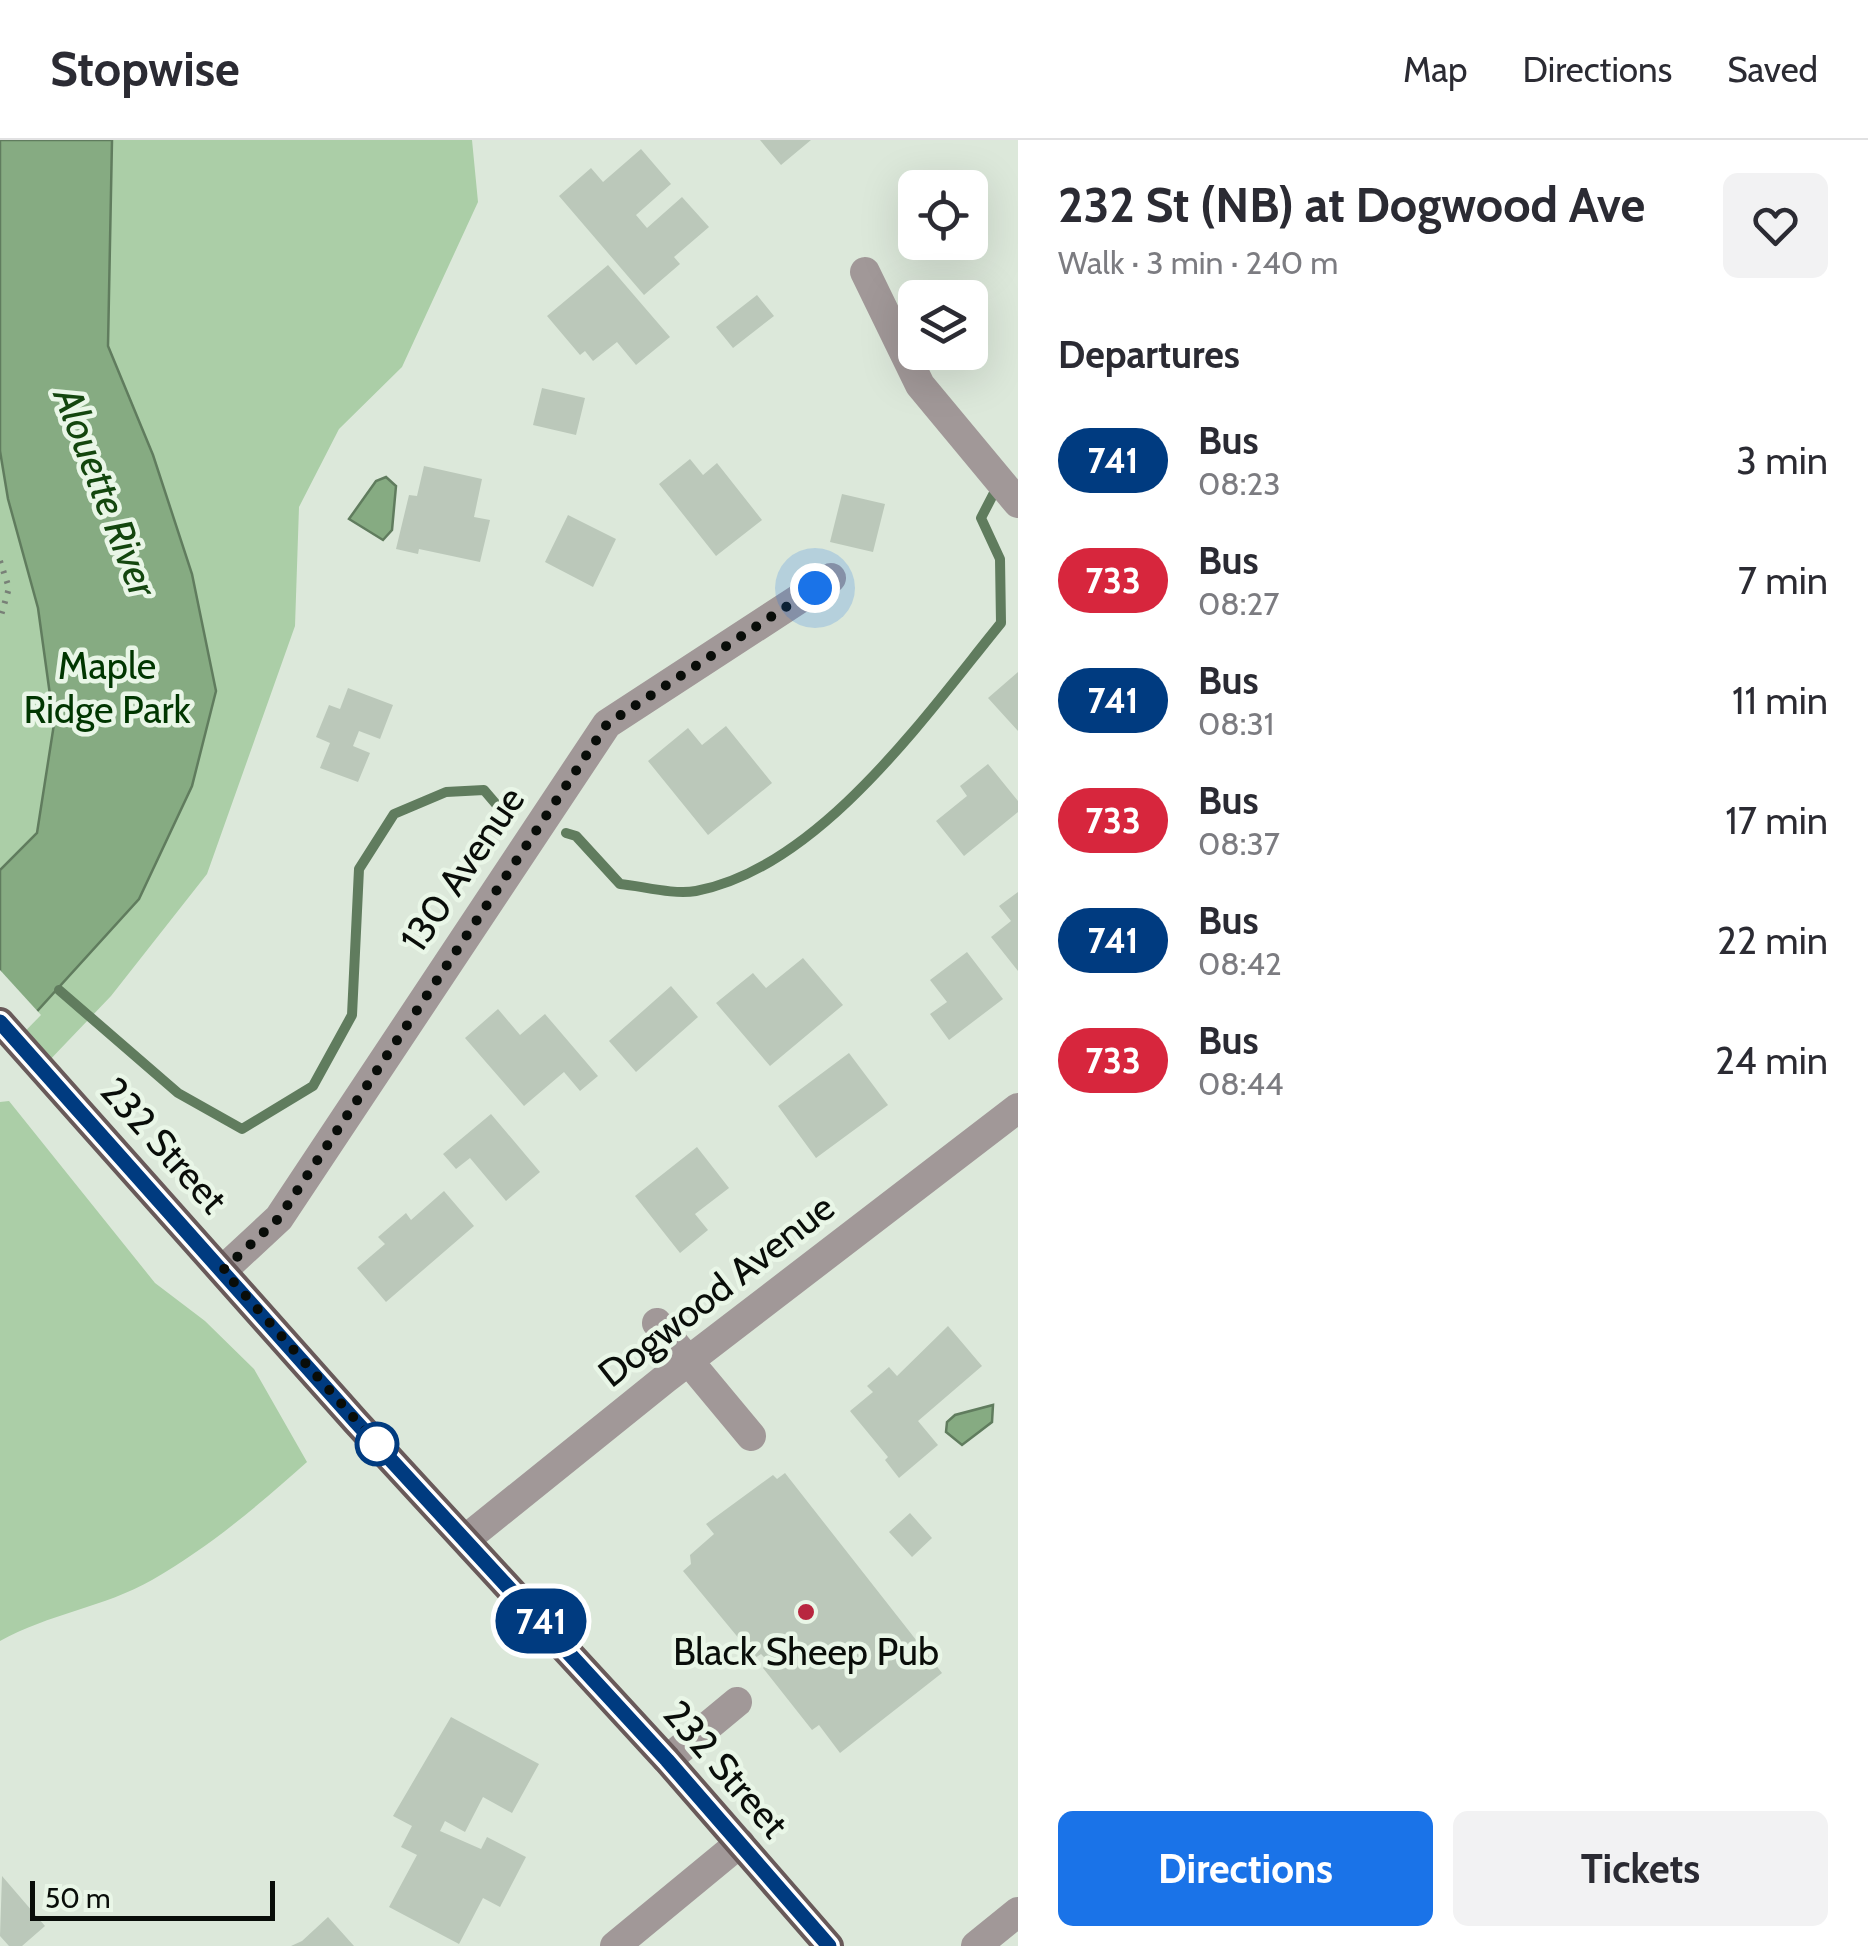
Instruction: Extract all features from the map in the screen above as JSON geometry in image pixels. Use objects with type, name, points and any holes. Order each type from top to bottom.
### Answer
[{"type":"main road","name":"232 Street","points":[[0,1022],[667,1760],[829,1946]]},
{"type":"street","points":[[865,272],[920,385],[1018,503]]},
{"type":"street","name":"130 Avenue","points":[[223,1270],[279,1218],[607,724],[831,578]]},
{"type":"street","name":"Dogwood Avenue","points":[[466,1539],[688,1360],[1018,1108]]},
{"type":"street","points":[[657,1323],[752,1436]]},
{"type":"street","points":[[667,1760],[737,1702]]},
{"type":"street","points":[[615,1946],[740,1843]]},
{"type":"street","points":[[976,1946],[1018,1912]]},
{"type":"path","points":[[0,561],[9,588],[0,619]]},
{"type":"green space","points":[[0,140],[472,140],[478,202],[402,367],[339,429],[299,507],[295,626],[207,874],[111,996],[45,1065],[15,1033],[0,963]]},
{"type":"green space","points":[[9,1101],[155,1283],[205,1321],[254,1369],[307,1462],[232,1525],[152,1580],[0,1641],[0,1102]]},
{"type":"water","name":"Maple Ridge Park","points":[[0,140],[112,140],[108,346],[153,455],[192,574],[216,691],[192,786],[139,899],[0,1052],[0,870],[37,833],[54,724],[38,608],[8,499],[0,451]]},
{"type":"water","points":[[386,477],[396,486],[392,530],[383,540],[349,519],[376,481]]},
{"type":"water","points":[[993,1405],[992,1422],[962,1445],[946,1432],[947,1422],[955,1415]]},
{"type":"pier","points":[[0,970],[41,1015],[0,1057]]},
{"type":"building","points":[[760,140],[811,140],[781,165]]},
{"type":"building","points":[[641,149],[671,184],[636,215],[647,228],[682,197],[709,227],[674,257],[680,264],[644,295],[559,196],[591,168],[603,182]]},
{"type":"building","points":[[608,265],[670,337],[636,365],[617,342],[593,361],[585,351],[580,355],[547,316]]},
{"type":"building","points":[[757,295],[774,316],[733,348],[716,327]]},
{"type":"building","points":[[542,388],[585,398],[576,435],[533,425]]},
{"type":"building","points":[[690,459],[703,475],[717,463],[762,520],[716,556],[659,484]]},
{"type":"building","points":[[424,466],[482,479],[474,517],[490,520],[480,562],[419,549],[418,554],[396,549],[409,495],[417,496]]},
{"type":"building","points":[[842,494],[885,504],[873,552],[830,542]]},
{"type":"building","points":[[568,515],[616,539],[593,587],[545,562]]},
{"type":"building","points":[[1018,672],[1018,731],[988,698]]},
{"type":"building","points":[[348,688],[393,705],[380,739],[359,731],[353,746],[370,753],[358,782],[320,768],[330,743],[316,737],[329,705],[340,709]]},
{"type":"building","points":[[726,726],[772,783],[708,835],[648,761],[688,728],[702,745]]},
{"type":"building","points":[[988,764],[1018,801],[1018,812],[964,856],[936,821],[967,796],[960,786]]},
{"type":"building","points":[[1018,892],[1018,971],[991,937],[1011,921],[999,906]]},
{"type":"building","points":[[967,952],[1003,999],[949,1040],[930,1014],[947,1002],[930,980]]},
{"type":"building","points":[[803,958],[843,1005],[770,1066],[716,1003],[753,973],[766,988]]},
{"type":"building","points":[[671,986],[698,1017],[636,1072],[609,1041]]},
{"type":"building","points":[[498,1009],[520,1035],[545,1014],[598,1076],[580,1091],[564,1072],[524,1106],[465,1038]]},
{"type":"building","points":[[849,1053],[888,1105],[816,1158],[778,1106]]},
{"type":"building","points":[[491,1114],[540,1172],[506,1201],[470,1158],[456,1169],[443,1154]]},
{"type":"building","points":[[697,1147],[729,1188],[695,1214],[708,1230],[680,1253],[635,1196]]},
{"type":"building","points":[[444,1191],[474,1226],[386,1302],[357,1268],[385,1244],[378,1237],[406,1213],[411,1220]]},
{"type":"building","points":[[948,1326],[982,1366],[918,1421],[938,1445],[899,1478],[885,1460],[888,1457],[850,1411],[873,1392],[867,1386],[889,1367],[897,1376]]},
{"type":"building","name":"Black Sheep Pub","points":[[785,1473],[942,1673],[840,1753],[819,1725],[812,1730],[763,1668],[768,1661],[761,1654],[755,1658],[683,1571],[691,1564],[690,1555],[714,1534],[706,1524],[773,1475],[777,1479]]},
{"type":"building","points":[[910,1513],[932,1538],[912,1557],[889,1532]]},
{"type":"building","points":[[451,1717],[539,1764],[512,1813],[483,1797],[465,1832],[445,1821],[440,1831],[481,1849],[487,1837],[526,1857],[500,1907],[483,1898],[459,1944],[389,1907],[417,1855],[401,1847],[412,1826],[393,1816]]},
{"type":"building","points":[[2,1876],[45,1926],[22,1946],[9,1946],[0,1936]]},
{"type":"building","points":[[328,1917],[354,1946],[291,1946],[302,1941]]},
{"type":"waterway","points":[[566,833],[576,836],[620,884],[687,892],[741,877],[785,852],[827,820],[904,742],[1001,623],[1000,559],[981,518],[996,489]]},
{"type":"waterway","points":[[59,990],[178,1093],[242,1129],[313,1086],[352,1015],[359,869],[394,814],[446,792],[484,790],[507,817]]},
{"type":"bus line","name":"741","points":[[0,1022],[356,1422],[667,1760],[829,1946]]},
{"type":"place","name":"Black Sheep Pub","points":[[806,1612]]},
{"type":"route","points":[[377,1444],[223,1270],[279,1218],[607,724],[815,588]]},
{"type":"water label","name":"Alouette River","points":[[106,492]]}]
